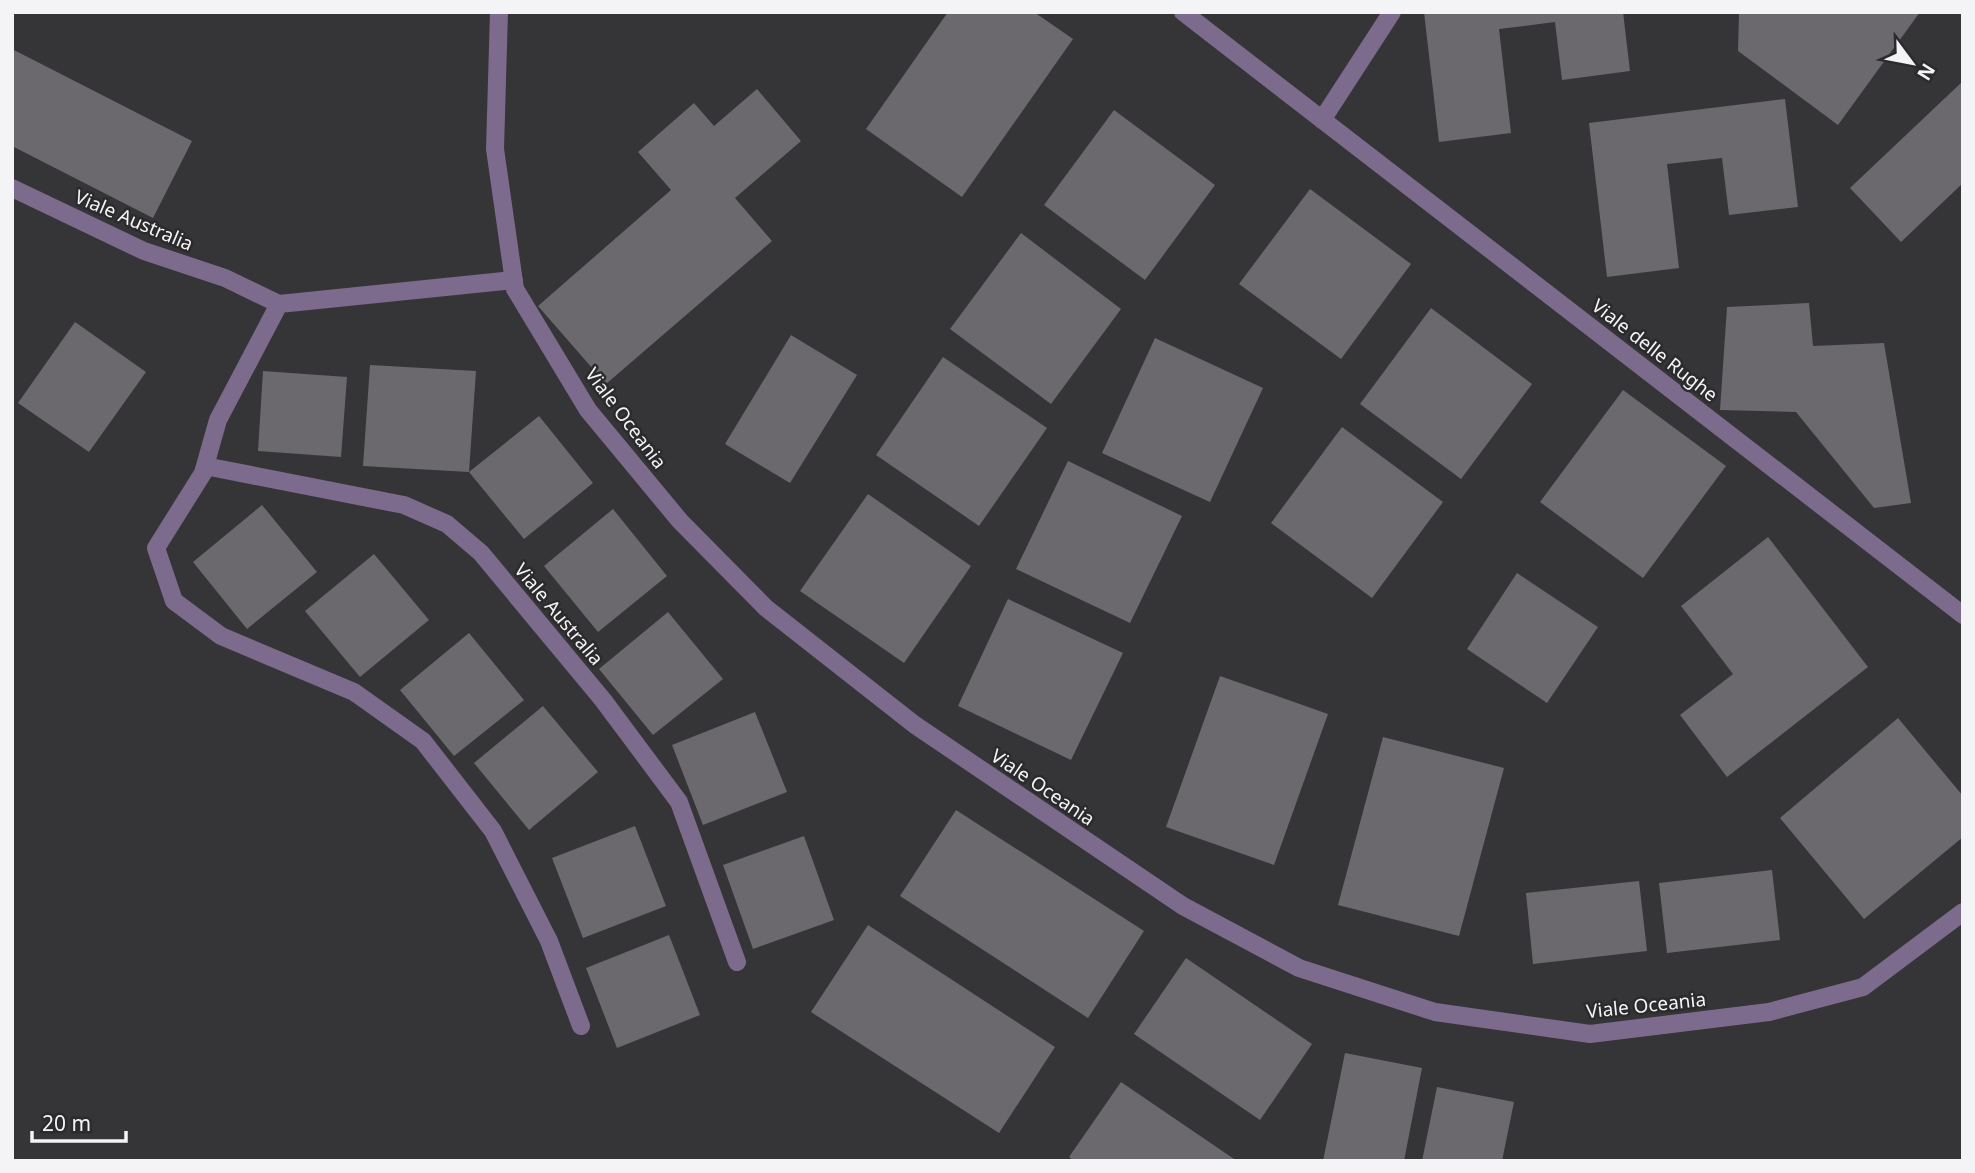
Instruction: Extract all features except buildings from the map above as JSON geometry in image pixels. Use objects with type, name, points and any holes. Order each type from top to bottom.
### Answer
[{"type":"street","name":"Viale Oceania","points":[[499,12],[495,149],[515,289],[588,410],[680,521],[766,608],[915,725],[1183,906],[1299,968],[1435,1012],[1590,1034],[1769,1012],[1863,987],[1963,912]]},
{"type":"street","name":"Viale delle Rughe","points":[[1183,12],[1963,615]]},
{"type":"street","points":[[1322,120],[1392,12]]},
{"type":"street","name":"Viale Australia","points":[[12,188],[144,251],[225,278],[279,304]]},
{"type":"street","points":[[514,281],[279,304],[218,420],[203,473],[156,548],[174,601],[221,636],[354,692],[423,741],[493,831],[549,941],[581,1026]]},
{"type":"street","name":"Viale Australia","points":[[205,466],[404,505],[447,524],[481,553],[603,701],[679,802],[737,962]]}]
